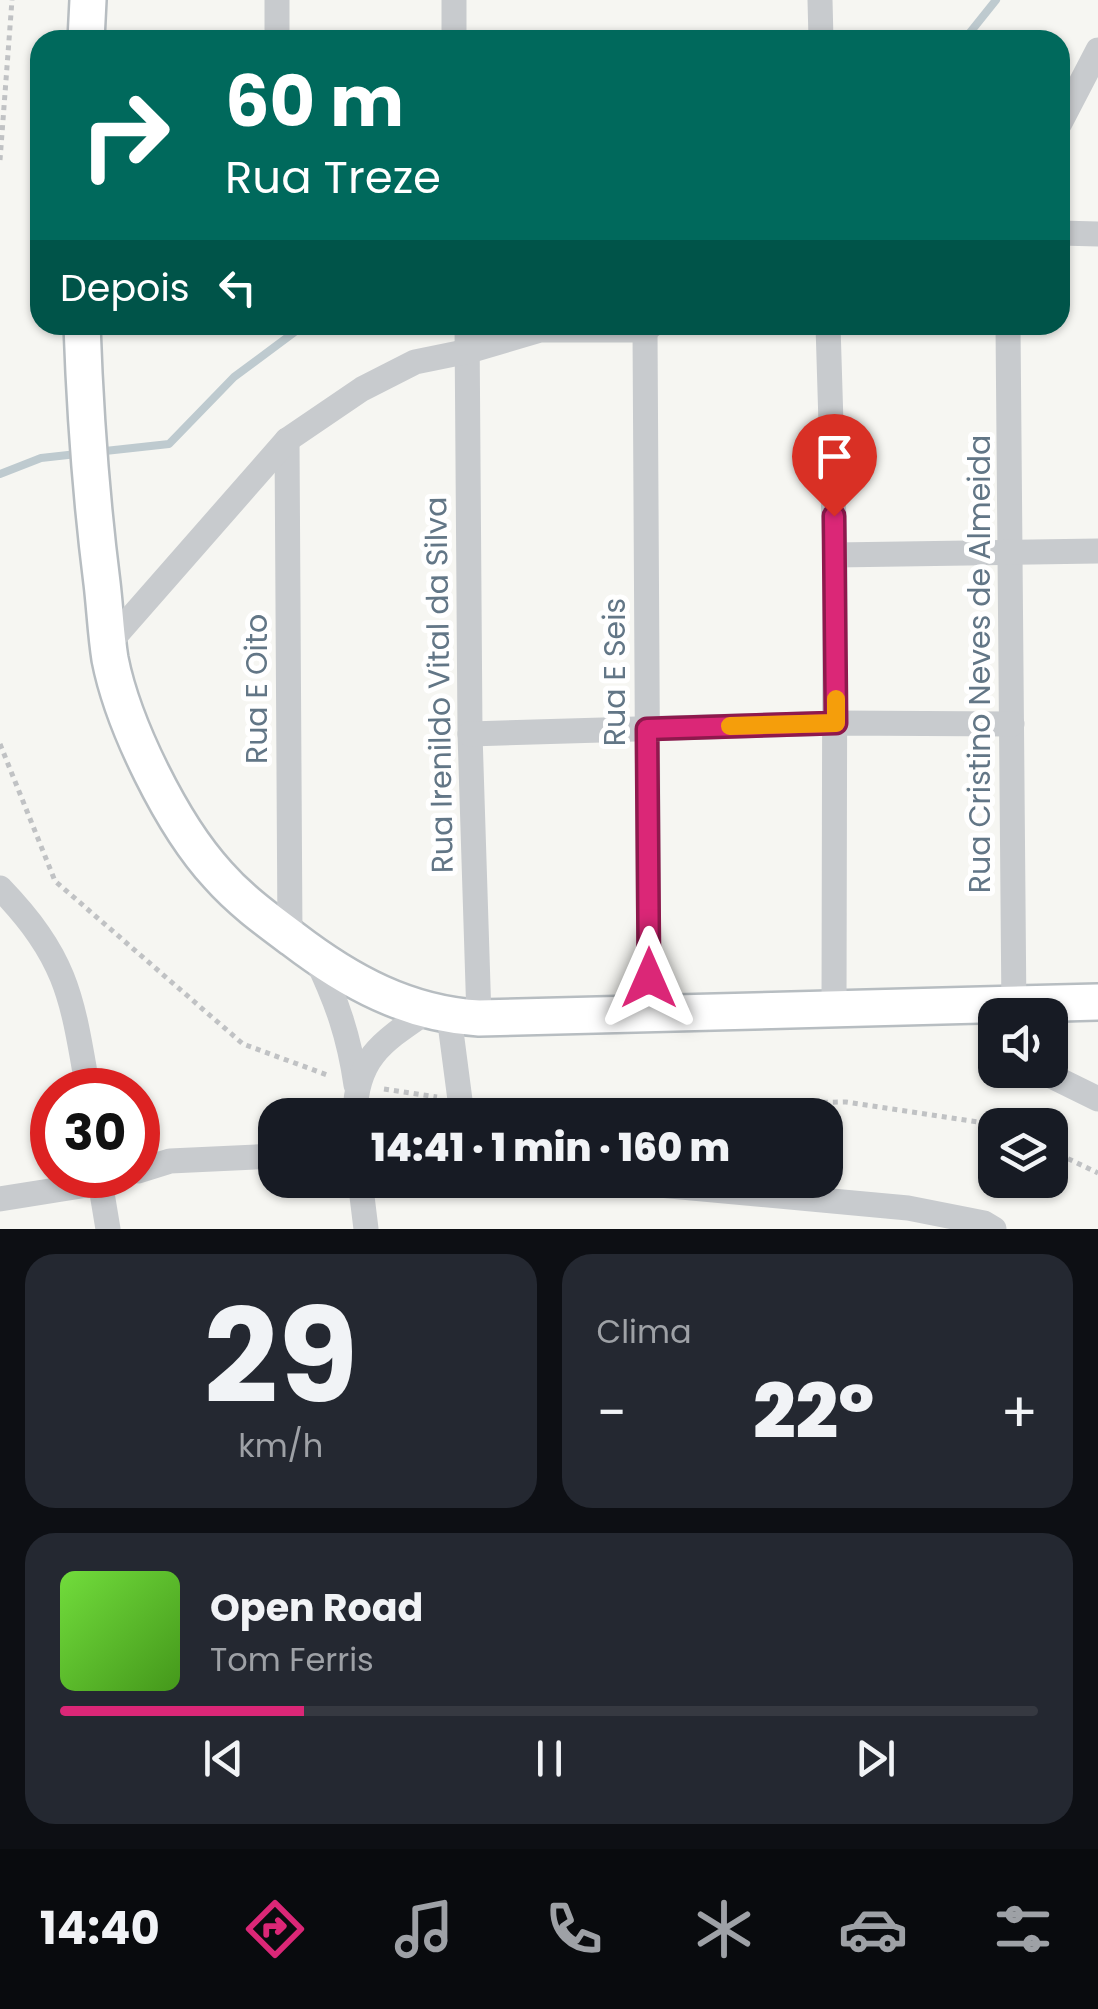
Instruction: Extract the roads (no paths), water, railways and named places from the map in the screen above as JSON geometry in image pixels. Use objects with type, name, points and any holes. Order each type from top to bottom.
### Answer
[{"type":"street","points":[[86,30],[88,0]]},
{"type":"street","points":[[277,0],[277,30]]},
{"type":"street","points":[[454,0],[454,30]]},
{"type":"street","points":[[820,0],[820,30]]},
{"type":"street","points":[[1070,104],[1098,50]]},
{"type":"street","points":[[1070,233],[1098,234]]},
{"type":"street","points":[[82,335],[94,525],[111,660],[134,733],[177,820],[216,874],[248,905],[303,947],[370,989],[451,1015]]},
{"type":"street","name":"Rua Irenildo Vital da Silva","points":[[460,1098],[451,1015],[470,734],[467,335]]},
{"type":"street","points":[[109,643],[286,440],[362,389],[415,362],[468,351],[513,335]]},
{"type":"street","name":"Rua E Seis","points":[[649,335],[649,1014]]},
{"type":"street","points":[[828,335],[835,555],[834,1007]]},
{"type":"street","name":"Rua Cristino Neves de Almeida","points":[[1008,335],[1014,998]]},
{"type":"street","name":"Rua E Oito","points":[[286,440],[303,947]]},
{"type":"street","points":[[835,555],[1098,550]]},
{"type":"street","points":[[470,734],[836,723],[1012,724]]},
{"type":"street","points":[[0,888],[27,916],[54,954],[72,1000],[84,1068]]},
{"type":"street","points":[[303,947],[339,1007],[350,1044],[356,1098]]},
{"type":"street","points":[[1068,1004],[1098,1002]]},
{"type":"street","points":[[356,1086],[370,1058],[398,1031],[451,1015],[649,1014],[834,1007],[978,1009]]},
{"type":"street","points":[[1068,1084],[1098,1099]]},
{"type":"street","points":[[160,1165],[258,1157]]},
{"type":"street","points":[[0,1199],[30,1193]]},
{"type":"street","points":[[108,1198],[108,1229]]},
{"type":"street","points":[[362,1198],[366,1229]]},
{"type":"street","points":[[800,1198],[908,1208],[994,1229]]},
{"type":"waterway","points":[[972,30],[996,0]]},
{"type":"waterway","points":[[96,452],[169,444],[234,377],[291,335]]},
{"type":"waterway","points":[[0,474],[41,458],[77,454]]}]
